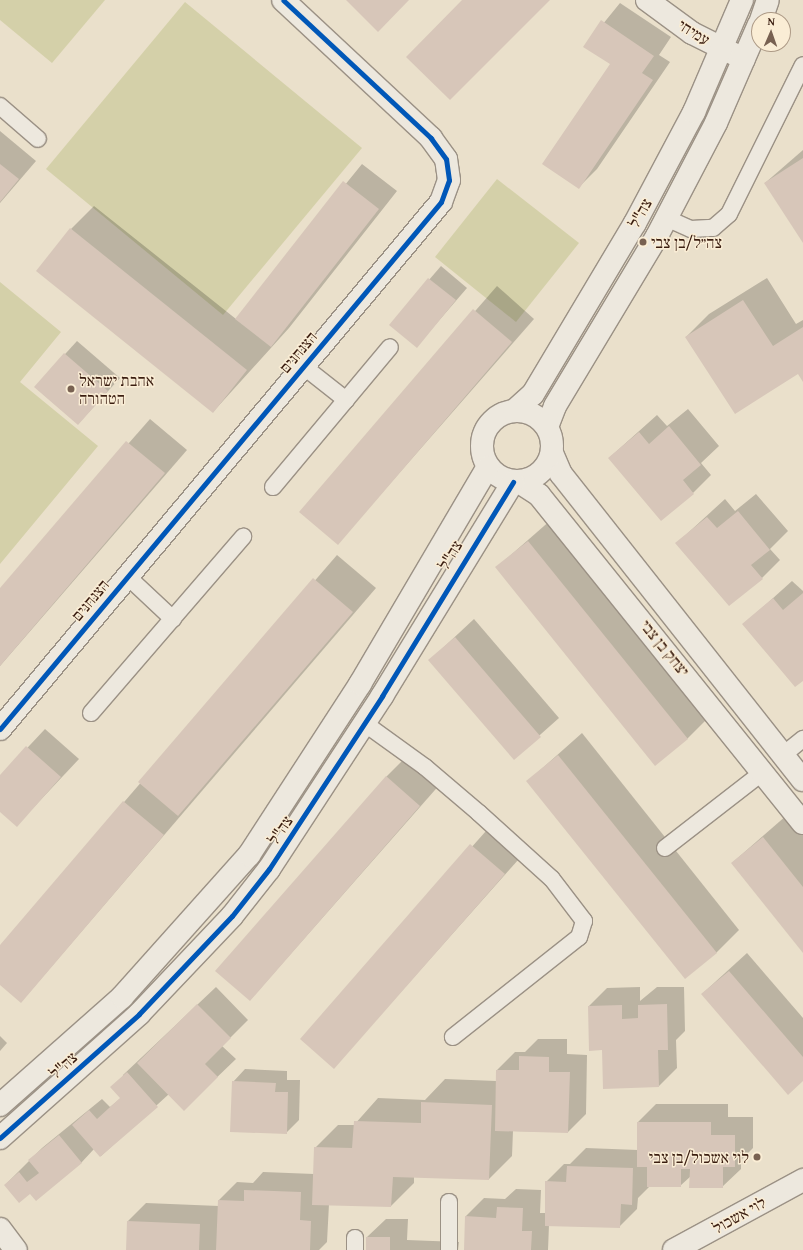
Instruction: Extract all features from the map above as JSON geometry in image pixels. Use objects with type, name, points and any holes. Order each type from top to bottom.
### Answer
[{"type":"street","name":"הצנחנים","points":[[0,729],[441,202],[450,180],[446,159],[431,138],[283,0]]},
{"type":"street","name":"עמיחי","points":[[647,0],[692,33],[744,59]]},
{"type":"street","name":"צה\"ל","points":[[514,411],[533,394],[635,223],[694,112],[742,0]]},
{"type":"street","points":[[763,12],[768,0]]},
{"type":"street","name":"צה\"ל","points":[[547,427],[555,406],[666,218],[716,124],[751,43]]},
{"type":"street","points":[[514,411],[533,415],[547,427],[552,453],[540,473],[516,482],[488,468],[481,447],[487,427],[494,418],[514,411]]},
{"type":"street","name":"יצחק בן צבי","points":[[552,453],[561,474],[803,780]]},
{"type":"street","name":"צה\"ל","points":[[0,1105],[122,997],[249,855],[360,684],[488,468]]},
{"type":"street","name":"צה\"ל","points":[[0,1138],[139,1014],[232,916],[269,869],[364,724],[516,482]]},
{"type":"street","name":"יצחק בן צבי","points":[[516,482],[539,495],[803,823]]},
{"type":"street","name":"לוי אשכול","points":[[674,1250],[803,1180]]},
{"type":"street","points":[[0,1230],[16,1250]]},
{"type":"lane","points":[[666,218],[691,228],[713,228],[729,214],[803,65]]},
{"type":"lane","points":[[0,106],[38,139]]},
{"type":"lane","points":[[273,487],[390,347]]},
{"type":"lane","points":[[303,366],[346,400]]},
{"type":"lane","points":[[90,713],[243,537]]},
{"type":"lane","points":[[127,576],[173,619]]},
{"type":"lane","points":[[364,724],[425,767],[485,818],[552,879],[584,921],[579,937],[453,1037]]},
{"type":"lane","points":[[783,754],[803,740]]},
{"type":"lane","points":[[665,848],[762,772]]},
{"type":"lane","points":[[449,1202],[449,1250]]},
{"type":"shaded area","points":[[0,0],[105,0],[52,63],[0,20]]},
{"type":"shaded area","points":[[185,2],[362,148],[223,315],[46,169]]},
{"type":"shaded area","points":[[497,179],[579,243],[516,322],[435,257]]},
{"type":"shaded area","points":[[0,282],[61,332],[20,382],[98,446],[0,564]]},
{"type":"building","points":[[346,0],[409,0],[378,32]]},
{"type":"building","points":[[462,0],[550,0],[450,100],[406,57]]},
{"type":"building","points":[[601,20],[654,56],[642,73],[653,80],[579,189],[542,164],[610,64],[583,47]]},
{"type":"building","points":[[803,158],[803,243],[764,183]]},
{"type":"building","points":[[0,164],[19,179],[0,202]]},
{"type":"building","points":[[343,181],[379,209],[271,347],[235,319]]},
{"type":"building","points":[[70,228],[247,370],[213,413],[36,271]]},
{"type":"building","points":[[428,278],[456,300],[417,348],[389,325]]},
{"type":"building","points":[[743,300],[773,346],[803,327],[803,382],[798,374],[735,414],[685,337]]},
{"type":"building","points":[[473,309],[512,342],[338,545],[299,512]]},
{"type":"building","name":"אהבת ישראל הטהורה","points":[[64,353],[108,391],[78,425],[34,387]]},
{"type":"building","points":[[669,426],[701,465],[683,480],[694,494],[661,521],[608,458],[639,432],[649,444]]},
{"type":"building","points":[[126,441],[165,473],[0,666],[0,588]]},
{"type":"building","points":[[738,511],[770,550],[751,565],[763,579],[729,606],[675,543],[707,517],[717,528]]},
{"type":"building","points":[[528,541],[688,739],[655,766],[495,567]]},
{"type":"building","points":[[313,578],[353,612],[178,816],[138,782]]},
{"type":"building","points":[[803,593],[803,681],[795,687],[742,624],[773,598],[783,610]]},
{"type":"building","points":[[455,637],[541,737],[514,760],[428,660]]},
{"type":"building","points":[[26,746],[61,777],[17,827],[0,812],[0,775]]},
{"type":"building","points":[[558,755],[717,953],[685,979],[526,781]]},
{"type":"building","points":[[386,776],[420,806],[250,1001],[215,971]]},
{"type":"building","points":[[123,801],[164,835],[21,1003],[0,985],[0,945]]},
{"type":"building","points":[[763,837],[803,887],[803,953],[731,863]]},
{"type":"building","points":[[470,844],[505,874],[334,1069],[300,1039]]},
{"type":"building","points":[[729,971],[803,1057],[803,1081],[788,1095],[701,994]]},
{"type":"building","points":[[197,1004],[231,1038],[205,1064],[218,1077],[184,1111],[137,1063]]},
{"type":"building","points":[[667,1004],[668,1050],[658,1050],[659,1087],[603,1089],[602,1050],[589,1051],[588,1006],[622,1005],[622,1019],[638,1018],[638,1005]]},
{"type":"building","points":[[519,1056],[549,1057],[549,1072],[570,1072],[568,1133],[495,1131],[496,1070],[519,1070]]},
{"type":"building","points":[[127,1072],[158,1107],[100,1157],[72,1125],[89,1110],[97,1119],[120,1098],[110,1087]]},
{"type":"building","points":[[232,1081],[276,1083],[275,1092],[288,1092],[287,1134],[230,1132]]},
{"type":"building","points":[[421,1102],[492,1105],[489,1180],[393,1177],[391,1207],[312,1205],[314,1147],[352,1148],[354,1121],[421,1123]]},
{"type":"building","points":[[637,1122],[711,1122],[711,1135],[735,1135],[735,1167],[723,1167],[723,1188],[689,1188],[690,1169],[681,1169],[681,1187],[647,1187],[647,1167],[637,1167]]},
{"type":"building","points":[[59,1135],[82,1163],[36,1201],[30,1194],[19,1203],[4,1185],[19,1172],[27,1182],[39,1173],[28,1160]]},
{"type":"building","points":[[567,1166],[633,1168],[632,1205],[621,1204],[620,1228],[545,1226],[545,1181],[566,1182]]},
{"type":"building","points":[[244,1190],[301,1192],[300,1220],[311,1221],[310,1250],[216,1250],[218,1200],[244,1201]]},
{"type":"building","points":[[497,1207],[523,1208],[522,1231],[532,1231],[531,1250],[464,1250],[465,1216],[496,1218]]},
{"type":"building","points":[[127,1221],[200,1224],[199,1250],[126,1250]]},
{"type":"building","points":[[366,1237],[390,1237],[390,1250],[366,1250]]},
{"type":"cycle path","points":[[0,729],[441,202],[449,180],[446,159],[431,138],[283,0]]},
{"type":"cycle path","points":[[0,1138],[139,1014],[232,916],[269,869],[382,696],[513,482]]},
{"type":"place","name":"צה״ל/בן צבי","points":[[643,242]]},
{"type":"place","name":"אהבת ישראל הטהורה","points":[[71,389]]},
{"type":"place","name":"לוי אשכול/בן צבי","points":[[757,1157]]}]
